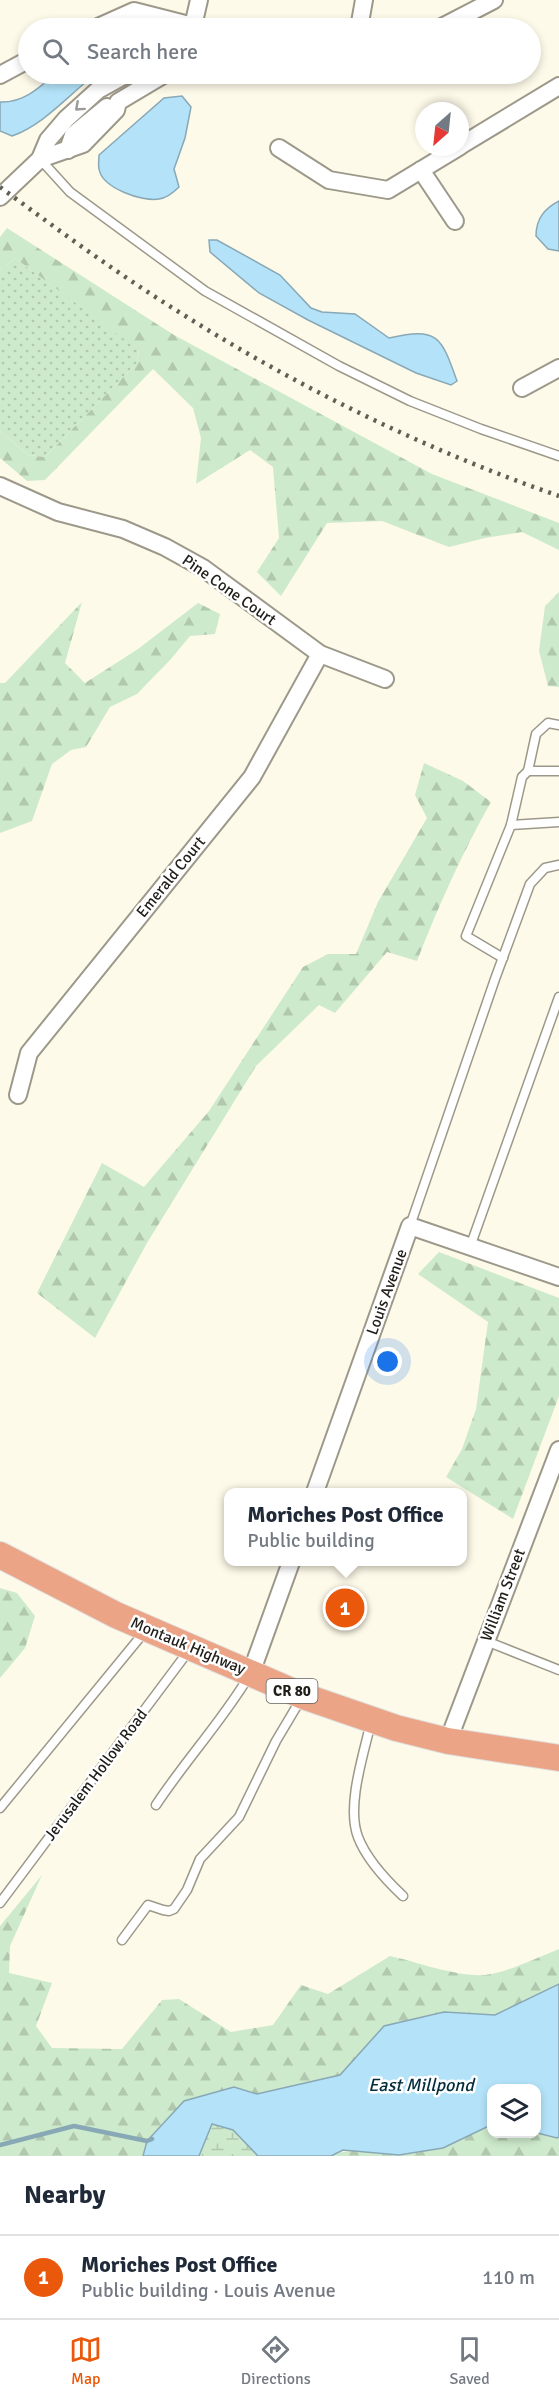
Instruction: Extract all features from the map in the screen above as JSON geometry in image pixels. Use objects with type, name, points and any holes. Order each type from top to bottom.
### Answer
[{"type":"main road","name":"Montauk Highway","points":[[0,1555],[116,1614],[303,1696],[396,1728],[448,1741],[559,1758]]},
{"type":"street","points":[[195,18],[199,0]]},
{"type":"street","points":[[361,18],[364,0]]},
{"type":"street","points":[[460,18],[495,0]]},
{"type":"street","points":[[118,18],[134,11],[160,18]]},
{"type":"street","points":[[0,75],[18,65]]},
{"type":"street","points":[[0,197],[40,159],[48,140],[66,119],[109,84]]},
{"type":"street","points":[[40,159],[68,150],[73,135],[109,105],[148,84]]},
{"type":"street","points":[[105,86],[118,102]]},
{"type":"street","points":[[469,141],[559,86]]},
{"type":"street","points":[[279,148],[329,180],[388,190],[444,156]]},
{"type":"street","points":[[421,170],[455,221]]},
{"type":"street","points":[[522,388],[559,368]]},
{"type":"street","name":"Pine Cone Court","points":[[0,486],[58,512],[123,530],[165,547],[203,568],[320,654],[385,679]]},
{"type":"street","name":"Emerald Court","points":[[18,1095],[29,1053],[252,777],[320,654]]},
{"type":"street","points":[[410,1226],[559,1277]]},
{"type":"street","name":"Louis Avenue","points":[[316,1488],[410,1226]]},
{"type":"street","name":"William Street","points":[[448,1741],[559,1450]]},
{"type":"street","points":[[251,1673],[290,1566]]},
{"type":"lane","points":[[40,159],[70,192],[205,291],[339,366],[410,401],[559,456]]},
{"type":"lane","points":[[503,958],[466,936],[511,825],[522,777],[528,771],[536,734],[548,723],[559,725]]},
{"type":"lane","points":[[528,771],[559,771]]},
{"type":"lane","points":[[511,825],[559,822]]},
{"type":"lane","points":[[410,1226],[531,884],[545,868],[559,865]]},
{"type":"lane","points":[[470,1247],[559,997]]},
{"type":"lane","points":[[0,1808],[147,1628]]},
{"type":"lane","points":[[486,1641],[559,1670]]},
{"type":"lane","name":"Jerusalem Hollow Road","points":[[0,1903],[192,1647]]},
{"type":"lane","points":[[156,1805],[230,1706],[251,1673]]},
{"type":"lane","points":[[122,1940],[148,1905],[163,1910],[174,1909],[187,1890],[200,1859],[239,1817],[276,1741],[303,1696]]},
{"type":"lane","points":[[372,1719],[354,1809],[358,1836],[385,1879],[403,1896]]},
{"type":"green space","points":[[7,228],[174,335],[432,474],[559,523],[559,550],[522,532],[449,547],[382,521],[327,523],[281,596],[257,572],[279,538],[273,467],[250,450],[196,484],[201,438],[193,408],[153,369],[45,480],[27,481],[0,458],[0,431],[28,455],[45,457],[137,363],[139,350],[15,258],[0,271],[0,237]]},
{"type":"green space","points":[[15,258],[139,349],[137,363],[45,457],[28,455],[0,431],[0,271]]},
{"type":"green space","points":[[559,592],[559,687],[548,686],[539,651],[545,606]]},
{"type":"green space","points":[[82,602],[65,663],[85,683],[138,649],[198,603],[220,614],[215,634],[190,636],[137,694],[110,707],[86,747],[71,750],[52,764],[32,821],[0,833],[0,683],[5,683]]},
{"type":"green space","points":[[424,763],[463,781],[491,802],[451,880],[417,961],[387,952],[335,1013],[319,1005],[256,1066],[147,1243],[95,1338],[37,1293],[102,1163],[144,1187],[209,1111],[303,967],[328,954],[356,954],[378,902],[427,818],[415,795]]},
{"type":"green space","points":[[439,1252],[559,1298],[559,1396],[513,1519],[467,1488],[446,1477],[462,1449],[476,1409],[488,1322],[418,1274]]},
{"type":"green space","points":[[0,1588],[17,1593],[35,1616],[25,1648],[0,1678]]},
{"type":"green space","points":[[42,1875],[10,1946],[9,1973],[52,1983],[36,2026],[52,2048],[122,2049],[162,2000],[179,1999],[231,2032],[273,2025],[301,1985],[328,1994],[390,1956],[462,1974],[485,1975],[512,1968],[559,1949],[559,1984],[495,2015],[444,2012],[384,2026],[340,2075],[257,2094],[234,2087],[147,2141],[143,2156],[0,2156],[0,1926]]},
{"type":"green space","points":[[212,2123],[233,2130],[258,2156],[199,2156]]},
{"type":"green space","points":[[487,2127],[487,2138],[541,2138],[541,2134],[559,2137],[559,2156],[331,2156],[347,2151],[390,2155],[411,2154]]},
{"type":"water","points":[[43,84],[84,84],[24,131],[12,136],[0,131],[0,102],[16,100]]},
{"type":"water","points":[[182,96],[191,107],[185,138],[174,169],[179,187],[165,198],[152,199],[133,196],[107,182],[99,169],[99,155],[164,98]]},
{"type":"water","points":[[559,201],[559,251],[548,249],[536,236],[537,224],[542,215]]},
{"type":"water","points":[[209,240],[217,240],[280,275],[311,308],[322,312],[355,314],[389,338],[418,334],[435,338],[447,354],[457,381],[451,385],[416,373],[308,320],[259,293],[210,252]]},
{"type":"water","name":"East Millpond","points":[[559,1984],[559,2137],[541,2134],[541,2084],[487,2084],[487,2127],[443,2148],[399,2155],[343,2150],[331,2156],[258,2156],[233,2130],[212,2124],[199,2156],[143,2156],[147,2141],[184,2101],[234,2087],[257,2094],[340,2075],[384,2026],[444,2012],[495,2015]]},
{"type":"waterway","points":[[0,2145],[74,2126],[147,2141],[152,2139]]},
{"type":"railway","points":[[0,187],[139,286],[187,317],[321,394],[415,439],[559,496]]},
{"type":"place","name":"Moriches Post Office","points":[[345,1608]]}]
